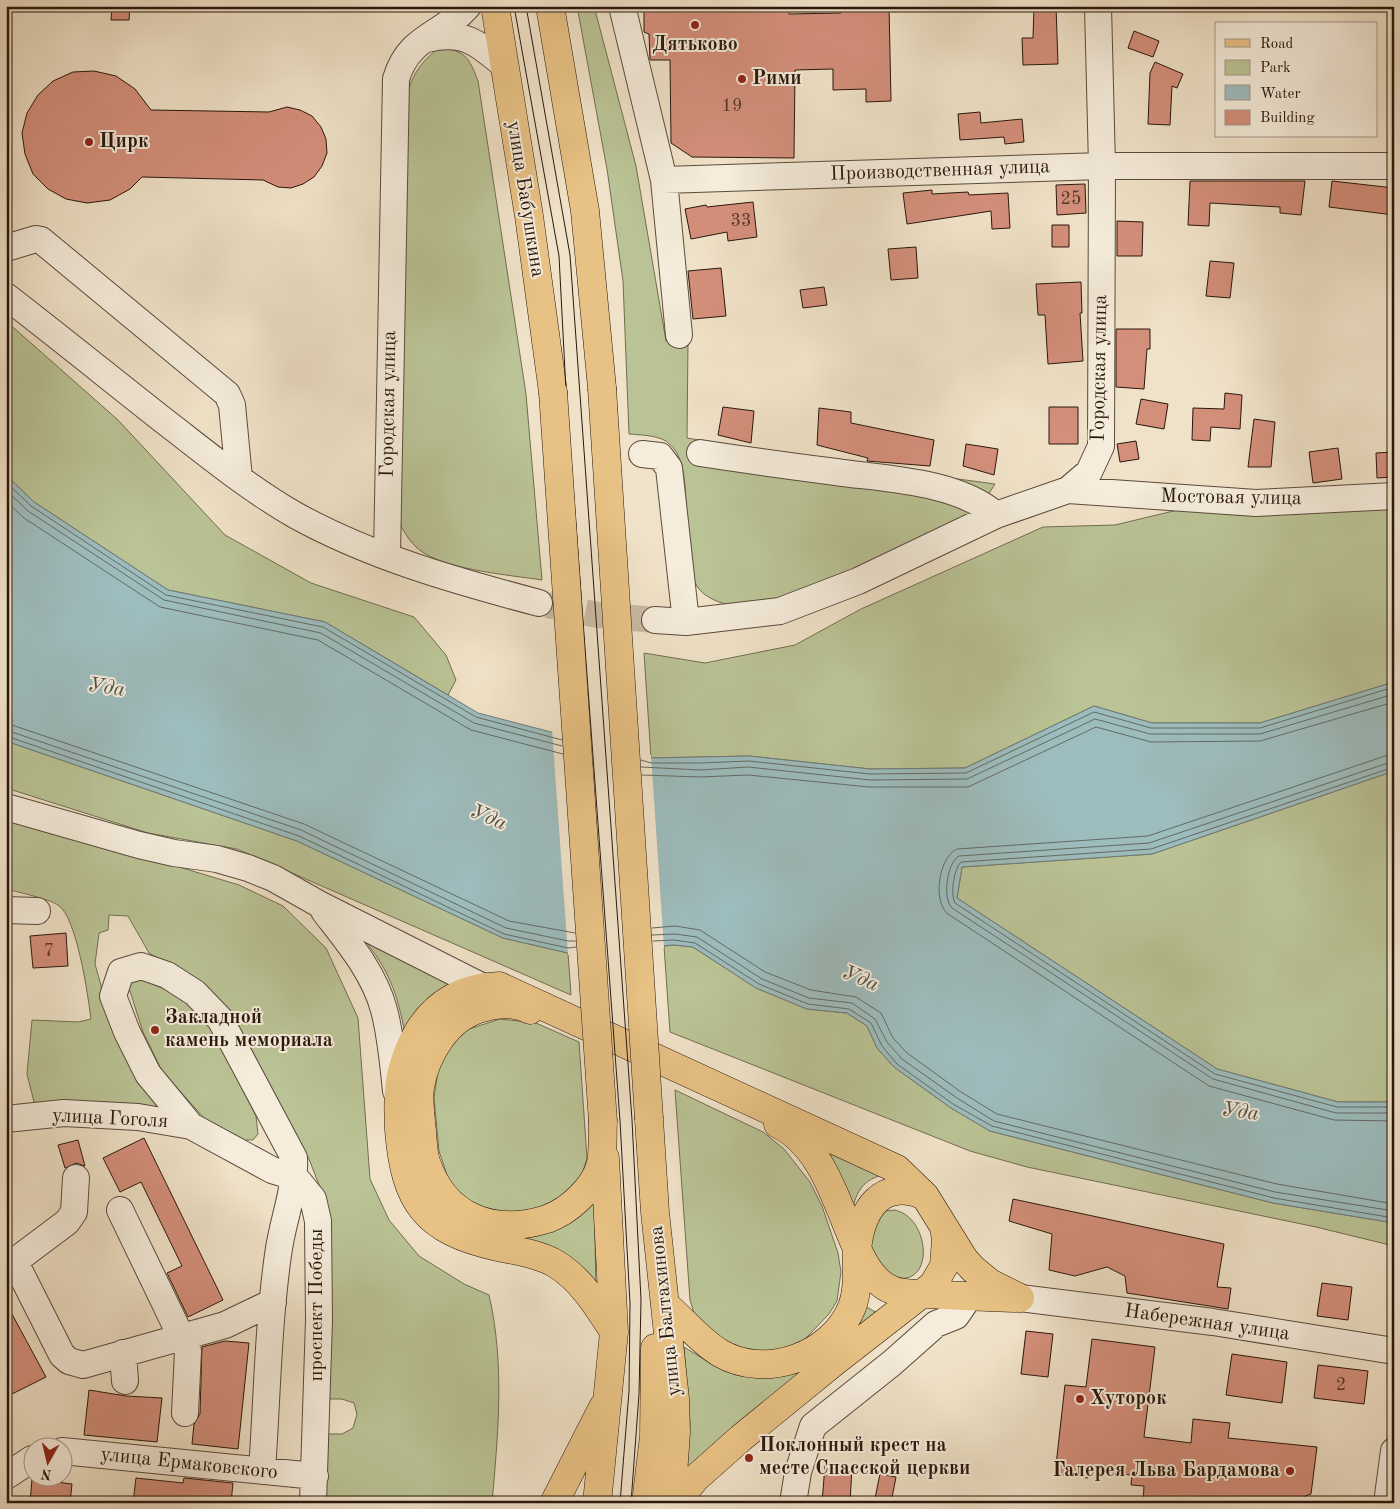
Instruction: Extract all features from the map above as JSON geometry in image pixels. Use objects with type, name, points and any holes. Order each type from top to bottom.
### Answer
[{"type":"main road","name":"улица Бабушкина","points":[[495,6],[530,216],[552,392],[603,1122]]},
{"type":"main road","name":"улица Балтахинова","points":[[550,6],[585,212],[602,388],[656,1212],[666,1304],[676,1432],[670,1503]]},
{"type":"main road","points":[[614,1332],[584,1288],[556,1264],[523,1252],[462,1238],[446,1230],[430,1218],[416,1200],[407,1182],[402,1162],[397,1096],[406,1057],[422,1025],[446,1001],[462,992],[490,986],[896,1169],[924,1196],[973,1269],[995,1286],[1020,1298]]},
{"type":"main road","points":[[603,1122],[600,1166],[592,1182],[581,1196],[552,1217],[513,1226],[496,1226],[461,1212],[439,1188],[426,1160],[420,1108],[423,1073],[430,1055],[439,1040],[462,1016],[491,1005],[520,1005],[788,1130],[810,1151],[826,1174],[868,1272],[882,1284],[902,1293],[1020,1298]]},
{"type":"main road","points":[[598,1503],[614,1332],[603,1122]]},
{"type":"main road","points":[[666,1304],[720,1353],[756,1364],[787,1362],[818,1347],[844,1322],[856,1292],[858,1249],[869,1207],[882,1195],[902,1190],[924,1196]]},
{"type":"main road","points":[[646,1503],[654,1436],[656,1212]]},
{"type":"main road","points":[[675,1503],[696,1478],[742,1438],[833,1362],[924,1294],[933,1285],[944,1266],[946,1239],[944,1227]]},
{"type":"main road","points":[[554,1503],[609,1394]]},
{"type":"street","points":[[419,41],[456,19],[468,6]]},
{"type":"street","points":[[622,6],[664,180],[679,335]]},
{"type":"street","name":"Городская улица","points":[[655,620],[686,622],[780,610],[858,581],[996,515],[1068,490],[1088,472],[1101,446],[1102,166],[1098,6]]},
{"type":"street","points":[[419,41],[441,36],[460,36],[473,40],[505,66]]},
{"type":"street","name":"Городская улица","points":[[386,555],[394,92],[399,67],[419,41]]},
{"type":"street","name":"Производственная улица","points":[[664,180],[1102,166],[1394,166]]},
{"type":"street","points":[[6,248],[36,239],[41,240],[227,394],[232,405],[239,478]]},
{"type":"street","points":[[6,296],[239,478],[294,514],[340,538],[386,555],[468,584],[539,603]]},
{"type":"street","points":[[642,454],[660,456],[669,468],[686,622]]},
{"type":"street","points":[[700,454],[917,484],[954,492],[984,504],[996,515]]},
{"type":"street","name":"Мостовая улица","points":[[1068,490],[1256,502],[1394,496]]},
{"type":"street","points":[[6,807],[139,845],[174,853],[217,859],[248,868],[273,878],[319,904],[490,986],[520,1005]]},
{"type":"street","points":[[319,904],[349,944],[375,987],[384,1009],[397,1096]]},
{"type":"street","points":[[6,910],[37,911]]},
{"type":"street","points":[[191,1126],[148,1074],[127,1032],[113,996],[121,972],[142,966],[168,974],[195,993],[220,1020],[294,1158],[295,1177],[278,1254],[273,1302],[262,1471]]},
{"type":"street","name":"улица Гоголя","points":[[6,1119],[64,1113],[138,1117],[191,1126],[237,1153],[272,1170],[295,1177]]},
{"type":"street","name":"проспект Победы","points":[[295,1177],[313,1200],[318,1221],[319,1320],[313,1503]]},
{"type":"street","points":[[76,1178],[74,1212],[67,1222],[19,1258],[18,1268],[62,1355],[69,1361],[83,1365],[225,1325],[273,1302]]},
{"type":"street","points":[[120,1210],[188,1351],[189,1363],[185,1413]]},
{"type":"street","points":[[793,1503],[798,1472],[813,1426],[892,1363],[936,1324],[956,1316],[969,1297]]},
{"type":"street","name":"Набережная улица","points":[[1020,1298],[1213,1322],[1394,1351]]},
{"type":"street","points":[[123,1353],[124,1381]]},
{"type":"street","points":[[1387,1503],[1394,1451]]},
{"type":"street","name":"улица Ермаковского","points":[[72,1452],[315,1476]]},
{"type":"street","points":[[6,1476],[22,1466]]},
{"type":"green space","points":[[577,6],[594,6],[636,166],[666,341],[688,342],[687,438],[847,464],[995,484],[977,509],[964,518],[937,529],[892,552],[842,575],[791,595],[766,601],[733,605],[723,603],[704,594],[694,581],[689,562],[683,471],[677,453],[662,439],[629,434],[623,281],[607,169]]},
{"type":"green space","points":[[439,48],[461,53],[469,61],[478,81],[526,394],[542,580],[464,568],[435,559],[413,544],[399,523],[408,91],[420,67]]},
{"type":"green space","points":[[6,321],[118,420],[225,535],[311,583],[414,617],[446,655],[456,680],[448,695],[325,622],[168,590],[34,502],[6,475]]},
{"type":"green space","points":[[1394,506],[1394,682],[1260,723],[1152,723],[1094,706],[965,768],[870,769],[749,756],[651,758],[644,653],[705,663],[795,645],[861,609],[1043,527],[1115,525],[1190,507]]},
{"type":"green space","points":[[6,741],[297,841],[503,938],[568,953],[571,995],[237,849],[148,833],[6,788]]},
{"type":"green space","points":[[1394,771],[1394,1102],[1338,1102],[1217,1069],[957,898],[962,867],[1152,854]]},
{"type":"green space","points":[[6,815],[239,885],[283,906],[326,948],[358,1018],[370,1179],[389,1220],[419,1256],[464,1284],[489,1295],[494,1321],[499,1373],[498,1425],[492,1503],[325,1503],[325,1434],[342,1434],[353,1428],[357,1414],[354,1403],[342,1399],[323,1399],[321,1190],[309,1159],[235,1019],[193,978],[149,953],[128,916],[109,915],[108,930],[99,933],[95,964],[115,1036],[174,1114],[34,1102],[27,1074],[32,1020],[78,1022],[91,1019],[76,940],[65,912],[54,903],[6,889]]},
{"type":"green space","points":[[362,937],[458,983],[405,1034],[391,982],[379,960]]},
{"type":"green space","points":[[664,946],[693,947],[756,988],[807,1009],[847,1013],[867,1026],[877,1048],[894,1067],[951,1108],[990,1131],[1273,1203],[1394,1223],[1394,1246],[1316,1227],[1027,1167],[970,1151],[670,1032]]},
{"type":"green space","points":[[131,978],[139,978],[180,996],[214,1032],[256,1116],[258,1134],[253,1140],[245,1140],[204,1118],[162,1071],[143,1032],[129,988]]},
{"type":"green space","points":[[500,1019],[536,1023],[579,1042],[587,1158],[581,1178],[549,1207],[498,1214],[468,1202],[449,1181],[439,1151],[434,1098],[438,1070],[444,1055],[454,1040],[469,1029]]},
{"type":"green space","points":[[675,1090],[763,1132],[784,1149],[810,1182],[822,1206],[838,1253],[841,1272],[837,1301],[829,1314],[807,1337],[795,1346],[768,1354],[725,1345],[694,1313],[690,1300]]},
{"type":"green space","points":[[817,1142],[888,1174],[874,1178],[864,1185],[857,1195],[853,1208]]},
{"type":"green space","points":[[594,1195],[596,1287],[518,1239],[538,1233]]},
{"type":"green space","points":[[894,1210],[906,1215],[916,1225],[921,1238],[923,1252],[921,1264],[915,1274],[905,1278],[889,1276],[869,1245],[870,1229],[885,1211]]},
{"type":"green space","points":[[863,1305],[879,1314],[833,1349]]},
{"type":"green space","points":[[684,1347],[715,1366],[736,1373],[812,1362],[687,1468],[690,1423]]},
{"type":"water","name":"Уда","points":[[6,475],[34,502],[168,590],[325,622],[478,713],[651,758],[749,756],[870,769],[965,768],[1094,706],[1152,723],[1260,723],[1394,682],[1394,771],[1152,854],[962,867],[957,898],[1217,1069],[1338,1102],[1394,1102],[1394,1223],[1273,1203],[990,1131],[951,1108],[894,1067],[877,1048],[867,1026],[847,1013],[807,1009],[756,988],[693,947],[674,945],[568,953],[503,938],[297,841],[6,741]]},
{"type":"pier","points":[[552,729],[651,755],[664,948],[568,955]]},
{"type":"building","points":[[112,6],[130,6],[129,20],[111,20]]},
{"type":"building","points":[[644,6],[789,6],[789,14],[841,13],[841,6],[889,6],[891,101],[866,102],[866,89],[833,90],[833,69],[795,70],[794,158],[692,157],[671,143],[670,60],[650,60],[649,34],[644,32]]},
{"type":"building","points":[[1034,6],[1056,6],[1058,64],[1023,65],[1022,38],[1033,38]]},
{"type":"building","points":[[1134,31],[1159,41],[1153,57],[1128,48]]},
{"type":"building","points":[[1155,62],[1183,74],[1177,88],[1172,86],[1170,125],[1148,124],[1150,73]]},
{"type":"building","points":[[94,71],[116,76],[135,89],[151,110],[269,112],[287,107],[300,110],[312,116],[321,127],[326,139],[327,153],[322,166],[314,177],[303,184],[291,188],[278,187],[263,180],[142,177],[130,189],[110,200],[87,203],[66,199],[48,189],[33,174],[25,154],[22,133],[27,113],[38,95],[53,81],[73,72]]},
{"type":"building","points":[[980,112],[981,123],[1022,119],[1024,142],[1005,144],[1004,137],[960,140],[958,114]]},
{"type":"building","points":[[1190,181],[1305,181],[1301,215],[1280,213],[1280,207],[1210,203],[1209,226],[1188,225]]},
{"type":"building","points":[[1332,181],[1394,188],[1394,215],[1329,207]]},
{"type":"building","points":[[1085,184],[1086,213],[1057,215],[1056,185]]},
{"type":"building","points":[[932,190],[932,194],[968,192],[969,195],[1008,193],[1010,228],[992,229],[991,211],[907,224],[903,193]]},
{"type":"building","points":[[753,202],[757,237],[728,241],[727,232],[691,239],[685,209],[706,205],[707,207]]},
{"type":"building","points":[[1117,221],[1143,222],[1142,256],[1117,256]]},
{"type":"building","points":[[1052,225],[1069,225],[1069,247],[1052,247]]},
{"type":"building","points":[[916,247],[918,278],[891,280],[888,249]]},
{"type":"building","points":[[1210,261],[1234,263],[1230,298],[1206,296]]},
{"type":"building","points":[[721,268],[726,316],[693,319],[688,271]]},
{"type":"building","points":[[1081,282],[1082,313],[1080,313],[1083,361],[1048,364],[1045,315],[1038,315],[1036,284]]},
{"type":"building","points":[[824,287],[827,305],[803,308],[800,290]]},
{"type":"building","points":[[1116,329],[1150,329],[1150,349],[1147,349],[1144,389],[1116,387]]},
{"type":"building","points":[[1225,393],[1242,395],[1240,429],[1211,427],[1210,441],[1192,440],[1193,408],[1224,409]]},
{"type":"building","points":[[1141,399],[1168,404],[1164,429],[1136,424]]},
{"type":"building","points":[[723,407],[754,411],[751,443],[718,435]]},
{"type":"building","points":[[1049,407],[1078,407],[1078,444],[1049,444]]},
{"type":"building","points":[[819,408],[851,412],[851,423],[934,440],[930,466],[867,461],[868,458],[817,445]]},
{"type":"building","points":[[1254,419],[1275,422],[1271,467],[1248,467]]},
{"type":"building","points":[[1136,441],[1139,459],[1120,462],[1117,444]]},
{"type":"building","points":[[966,444],[998,449],[994,475],[963,466]]},
{"type":"building","points":[[1338,448],[1342,479],[1313,483],[1309,452]]},
{"type":"building","points":[[1394,452],[1394,477],[1377,478],[1376,453]]},
{"type":"building","points":[[66,933],[68,966],[33,968],[30,936]]},
{"type":"building","points":[[144,1138],[223,1300],[188,1317],[167,1273],[182,1266],[141,1182],[120,1192],[103,1158]]},
{"type":"building","points":[[78,1140],[85,1166],[76,1163],[65,1168],[58,1145]]},
{"type":"building","points":[[1013,1199],[1224,1244],[1217,1287],[1231,1288],[1228,1309],[1127,1293],[1125,1276],[1107,1267],[1075,1276],[1049,1270],[1052,1234],[1009,1221]]},
{"type":"building","points":[[1322,1283],[1352,1287],[1348,1320],[1317,1316]]},
{"type":"building","points":[[6,1303],[46,1377],[6,1397]]},
{"type":"building","points":[[1026,1331],[1053,1334],[1048,1377],[1021,1374]]},
{"type":"building","points":[[1092,1339],[1155,1347],[1144,1437],[1191,1443],[1193,1419],[1230,1423],[1228,1438],[1317,1447],[1311,1494],[1287,1503],[1222,1501],[1222,1503],[1151,1503],[1143,1502],[1144,1486],[1131,1485],[1132,1475],[1089,1471],[1088,1478],[1055,1474],[1065,1385],[1086,1387]]},
{"type":"building","points":[[225,1341],[249,1343],[238,1449],[192,1444],[194,1424],[200,1414],[202,1347]]},
{"type":"building","points":[[1232,1354],[1287,1362],[1282,1403],[1226,1395]]},
{"type":"building","points":[[1318,1365],[1368,1371],[1364,1404],[1314,1398]]},
{"type":"building","points":[[89,1390],[126,1396],[162,1398],[157,1442],[84,1435]]},
{"type":"building","points":[[825,1465],[852,1467],[850,1503],[822,1503]]},
{"type":"building","points":[[880,1474],[896,1477],[891,1503],[874,1503]]},
{"type":"building","points":[[136,1478],[183,1483],[184,1478],[233,1483],[231,1503],[133,1503]]},
{"type":"building","points":[[31,1486],[72,1486],[70,1503],[30,1503]]},
{"type":"tunnel","points":[[547,605],[598,615],[655,620]]},
{"type":"tram line","points":[[514,6],[559,256],[566,391],[620,1121],[630,1303],[629,1391],[620,1503]]},
{"type":"tram line","points":[[526,6],[570,255],[632,1120],[641,1300],[639,1394],[631,1503]]},
{"type":"place","name":"Дятьково","points":[[695,25]]},
{"type":"place","name":"Рими","points":[[742,79]]},
{"type":"place","name":"Цирк","points":[[89,142]]},
{"type":"place","name":"Закладной камень мемориала","points":[[155,1030]]},
{"type":"place","name":"Хуторок","points":[[1080,1399]]},
{"type":"place","name":"Поклонный крест на месте Спасской церкви","points":[[749,1458]]},
{"type":"place","name":"Галерея Льва Бардамова","points":[[1290,1471]]}]
